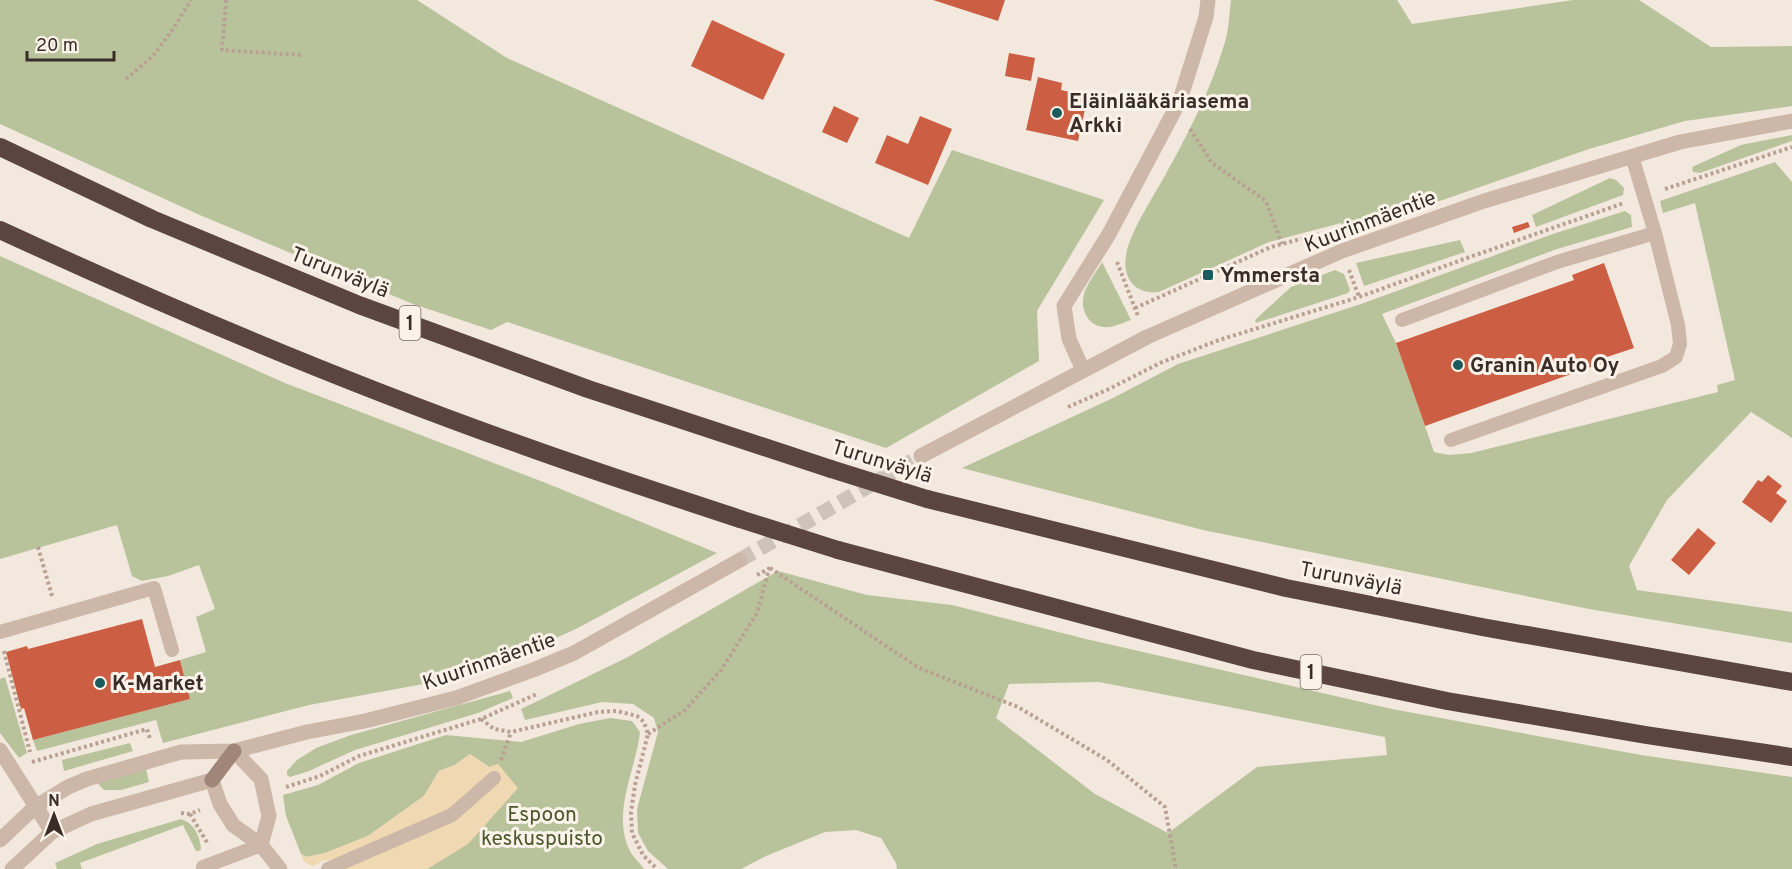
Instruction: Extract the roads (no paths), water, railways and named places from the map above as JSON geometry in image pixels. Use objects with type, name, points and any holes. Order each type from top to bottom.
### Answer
[{"type":"highway","name":"Turunväylä","points":[[0,147],[152,219],[358,304],[588,389],[927,499],[1286,588],[1482,627],[1792,682]]},
{"type":"highway","name":"1","points":[[0,230],[119,285],[327,371],[523,446],[838,550],[1253,660],[1447,701],[1792,757]]},
{"type":"main road","points":[[212,780],[234,751]]},
{"type":"street","points":[[1083,370],[1069,339],[1064,306],[1109,234],[1180,99],[1206,17],[1208,0]]},
{"type":"street","name":"Kuurinmäentie","points":[[921,456],[1147,337],[1342,251],[1484,201],[1680,142],[1792,121]]},
{"type":"street","name":"Kuurinmäentie","points":[[0,840],[35,807],[68,787],[87,779],[181,752],[234,751],[307,732],[365,721],[456,698],[533,670],[574,653],[740,561]]},
{"type":"street","points":[[0,750],[52,832]]},
{"type":"street","points":[[234,751],[261,779],[268,816],[261,844]]},
{"type":"street","points":[[12,869],[52,832],[91,814],[212,780],[220,804],[233,825],[261,844],[280,869]]},
{"type":"lane","points":[[1451,440],[1662,366],[1676,357],[1680,344],[1678,325],[1655,233],[1632,156]]},
{"type":"lane","points":[[1402,320],[1557,262],[1655,233]]},
{"type":"lane","points":[[1,637],[154,588],[172,650]]},
{"type":"lane","points":[[328,869],[452,815],[494,778]]},
{"type":"lane","points":[[204,869],[203,867],[261,844]]},
{"type":"tunnel","points":[[740,560],[921,456]]},
{"type":"place","name":"Eläinlääkäriasema Arkki","points":[[1057,113]]},
{"type":"place","name":"Ymmersta","points":[[1208,275]]},
{"type":"place","name":"Granin Auto Oy","points":[[1458,365]]},
{"type":"place","name":"K-Market","points":[[100,683]]},
{"type":"park label","name":"Espoon keskuspuisto","points":[[542,826]]}]
